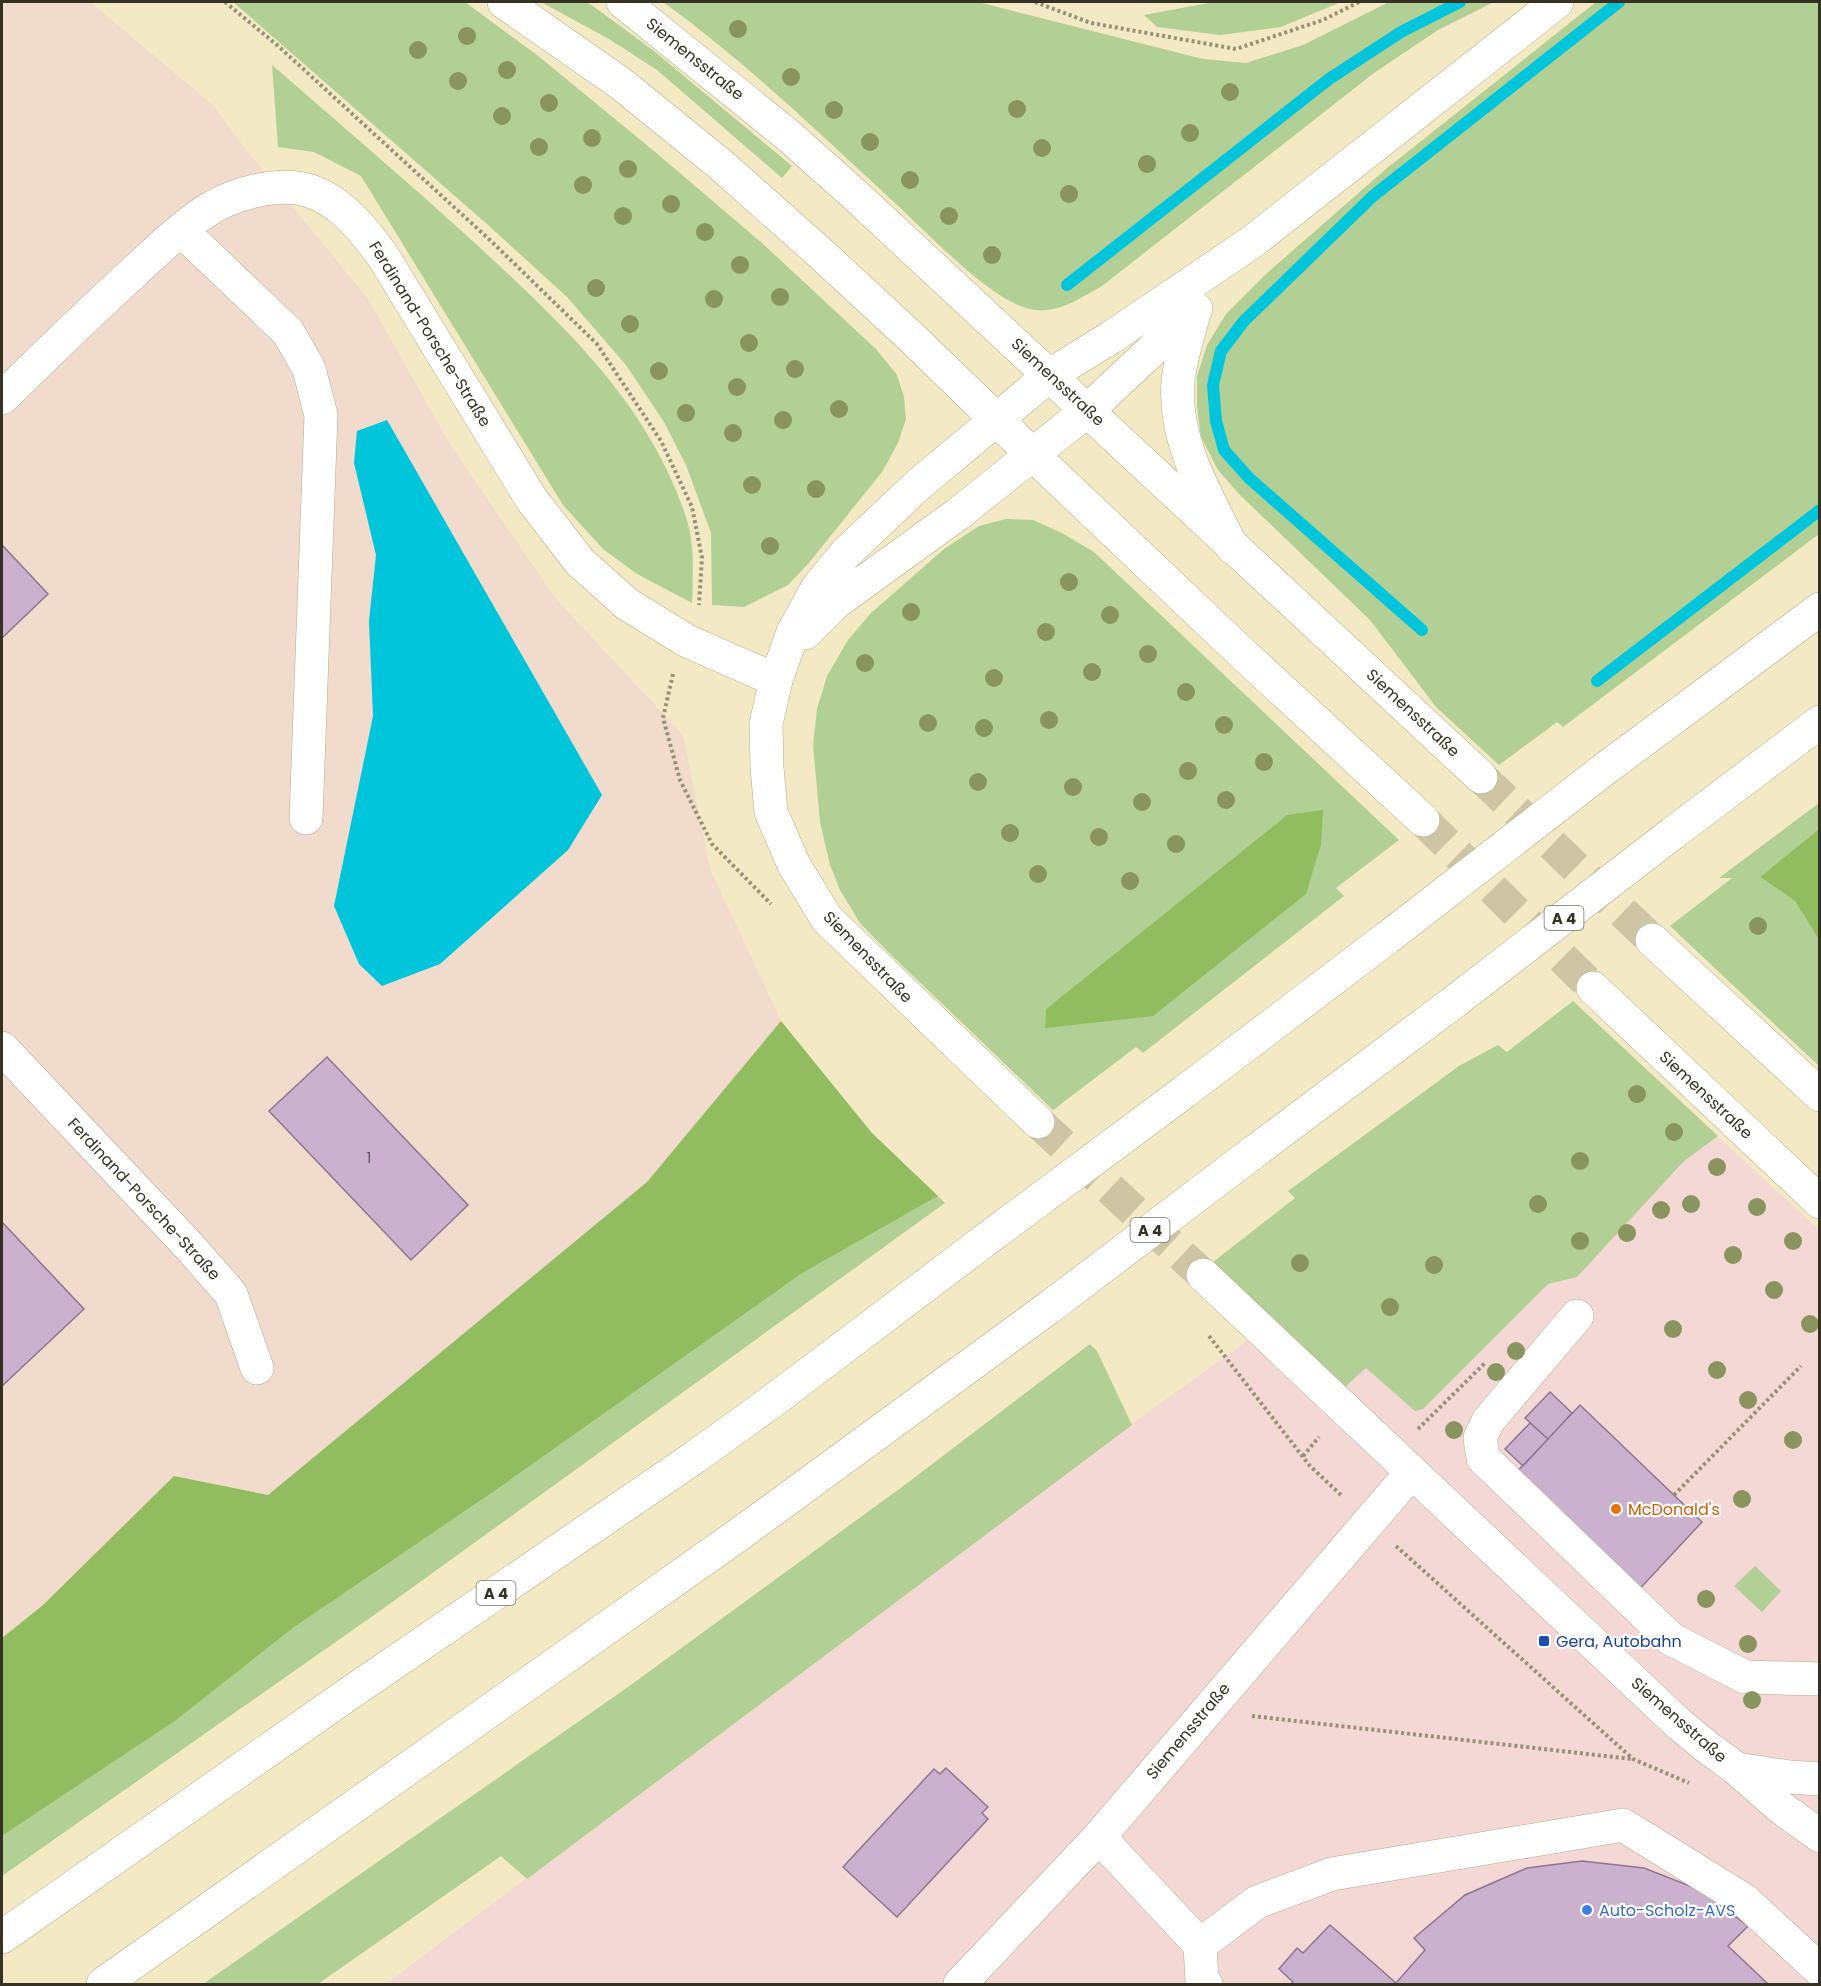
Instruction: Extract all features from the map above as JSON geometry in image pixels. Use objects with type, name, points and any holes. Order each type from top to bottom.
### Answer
[{"type":"main road","points":[[504,2],[620,83],[720,164],[827,259],[1243,654],[1423,820]]},
{"type":"main road","name":"Siemensstraße","points":[[623,2],[789,136],[855,195],[1480,777]]},
{"type":"main road","points":[[1252,242],[1557,2]]},
{"type":"main road","name":"Ferdinand-Porsche-Straße","points":[[2,398],[110,293],[181,230],[212,208],[243,194],[273,188],[307,190],[334,204],[363,229],[384,258],[532,500],[580,562],[627,604],[687,641],[776,680]]},
{"type":"main road","points":[[181,230],[288,332],[309,369],[321,415],[306,818]]},
{"type":"main road","name":"Siemensstraße","points":[[776,680],[804,635],[835,603],[958,514],[1088,410],[1195,310],[1252,242]]},
{"type":"main road","name":"Siemensstraße","points":[[1038,1122],[827,919],[795,865],[771,812],[766,768],[766,724],[776,680],[793,632],[818,587],[846,553],[919,484],[1050,375],[1110,338],[1252,242]]},
{"type":"main road","points":[[1195,310],[1178,382],[1180,419],[1189,456],[1206,496],[1232,546]]},
{"type":"main road","name":"A 4","points":[[2,1937],[344,1697],[770,1403],[1387,938],[1606,768],[1820,609]]},
{"type":"main road","name":"A 4","points":[[104,1984],[741,1533],[1050,1306],[1454,1002],[1820,722]]},
{"type":"main road","points":[[1652,940],[1820,1095]]},
{"type":"main road","name":"Siemensstraße","points":[[1593,988],[1820,1202]]},
{"type":"main road","name":"Ferdinand-Porsche-Straße","points":[[2,1048],[189,1246],[231,1294],[257,1368]]},
{"type":"main road","name":"Siemensstraße","points":[[1203,1275],[1679,1724],[1737,1769],[1780,1807],[1820,1836]]},
{"type":"main road","points":[[1577,1316],[1488,1421],[1480,1438],[1484,1458],[1671,1639],[1745,1677],[1820,1679]]},
{"type":"main road","name":"Siemensstraße","points":[[960,1984],[1099,1837],[1411,1473]]},
{"type":"main road","name":"Siemensstraße","points":[[1737,1769],[1820,1779]]},
{"type":"main road","points":[[1200,1945],[1257,1902],[1332,1874],[1623,1825],[1743,1900],[1820,1970]]},
{"type":"main road","points":[[1099,1837],[1200,1945],[1202,1981],[1206,1984]]},
{"type":"path","points":[[225,2],[278,45],[491,241],[597,344],[661,441],[692,507],[702,558],[701,600],[687,641]]},
{"type":"path","points":[[1035,2],[1091,23],[1236,50],[1323,20],[1359,2]]},
{"type":"path","points":[[1205,1330],[1310,1466],[1633,1759]]},
{"type":"path","points":[[1415,1432],[1492,1356]]},
{"type":"path","points":[[1674,1495],[1801,1366]]},
{"type":"path","points":[[1303,1456],[1344,1409]]},
{"type":"path","points":[[1206,1711],[1633,1759],[1697,1786]]},
{"type":"shaded area","points":[[2,2],[90,2],[213,105],[244,147],[368,299],[451,446],[556,599],[683,735],[710,869],[781,1021],[647,1182],[268,1495],[174,1476],[43,1605],[2,1638]]},
{"type":"shaded area","points":[[1635,1060],[1819,1230],[1819,1984],[386,1984],[1107,1442]]},
{"type":"green space","points":[[233,2],[465,2],[537,55],[654,151],[762,243],[876,349],[897,375],[904,397],[906,419],[898,443],[882,472],[808,564],[788,585],[744,607],[712,605],[711,533],[686,465],[664,422],[626,365],[567,297]]},
{"type":"green space","points":[[541,2],[586,2],[593,6],[654,51],[792,166],[782,178],[657,70],[609,39]]},
{"type":"green space","points":[[663,2],[978,2],[1203,59],[1246,63],[1303,45],[1389,2],[1494,2],[1438,30],[1374,73],[1102,286],[1066,305],[1036,310],[1010,301],[976,277],[782,99],[724,49]]},
{"type":"green space","points":[[1214,2],[1341,2],[1281,27],[1220,35],[1157,27],[1144,15]]},
{"type":"green space","points":[[1596,2],[1819,2],[1819,534],[1563,727],[1557,722],[1499,765],[1436,707],[1370,620],[1239,494],[1218,470],[1201,437],[1197,407],[1197,376],[1207,345],[1226,314],[1266,274],[1386,169]]},
{"type":"green space","points":[[272,65],[476,244],[540,304],[599,367],[626,401],[670,476],[686,517],[692,549],[692,603],[637,574],[603,549],[563,505],[361,176],[314,152],[278,147]]},
{"type":"green space","points":[[1006,519],[1033,520],[1062,533],[1094,552],[1399,840],[1336,888],[1344,896],[1143,1053],[1136,1047],[1053,1110],[860,923],[840,890],[830,865],[820,822],[813,745],[817,709],[827,676],[848,640],[871,613],[944,549],[979,526]],"holes":[[[1287,815],[1045,1028],[1046,1009]]]},
{"type":"green space","points":[[1819,803],[1819,829],[1760,877],[1795,901],[1819,940],[1819,1066],[1670,926],[1732,878],[1719,878]]},
{"type":"green space","points":[[1323,810],[1321,844],[1306,894],[1153,1016],[1045,1028],[1046,1009],[1287,815]]},
{"type":"green space","points":[[1819,829],[1819,940],[1795,901],[1760,877]]},
{"type":"green space","points":[[1573,1001],[1718,1136],[1684,1161],[1577,1277],[1548,1284],[1423,1409],[1415,1411],[1366,1368],[1344,1388],[1213,1262],[1295,1198],[1288,1191],[1459,1066],[1498,1045],[1507,1052]]},
{"type":"green space","points":[[781,1021],[872,1133],[938,1196],[801,1274],[499,1488],[293,1628],[175,1721],[2,1836],[2,1638],[43,1605],[174,1476],[268,1495],[647,1182]]},
{"type":"green space","points":[[938,1196],[945,1203],[384,1608],[2,1876],[2,1836],[175,1721],[293,1628],[499,1488],[801,1274]]},
{"type":"green space","points":[[1090,1344],[1097,1351],[1132,1425],[527,1879],[501,1856],[318,1984],[203,1984],[628,1687],[906,1484]]},
{"type":"green space","points":[[1755,1566],[1781,1591],[1762,1612],[1734,1586]]},
{"type":"water","points":[[387,420],[602,795],[568,850],[440,964],[382,986],[359,964],[334,906],[373,716],[369,621],[376,555],[354,463],[357,431]]},
{"type":"building","points":[[2,547],[48,594],[2,638]]},
{"type":"building","points":[[327,1057],[468,1205],[411,1260],[269,1111]]},
{"type":"building","points":[[2,1222],[84,1309],[2,1386]]},
{"type":"building","points":[[1550,1392],[1572,1413],[1548,1439],[1525,1418]]},
{"type":"building","name":"McDonald's","points":[[1580,1405],[1702,1522],[1634,1595],[1511,1478]]},
{"type":"building","points":[[1530,1423],[1548,1439],[1523,1466],[1505,1449]]},
{"type":"building","points":[[946,1768],[988,1807],[982,1813],[988,1819],[897,1917],[843,1867],[934,1769],[940,1774]]},
{"type":"building","name":"Auto-Scholz-AVS","points":[[1582,1861],[1644,1868],[1700,1890],[1748,1926],[1728,1946],[1768,1984],[1291,1984],[1293,1982],[1279,1969],[1297,1948],[1303,1953],[1330,1925],[1396,1983],[1425,1950],[1414,1938],[1465,1895],[1527,1868]]},
{"type":"waterway","points":[[1067,285],[1329,79],[1401,32],[1460,2]]},
{"type":"waterway","points":[[1422,630],[1249,478],[1224,450],[1216,421],[1213,385],[1221,351],[1244,321],[1373,196],[1619,2]]},
{"type":"waterway","points":[[1597,681],[1820,510]]},
{"type":"tunnel","points":[[1481,777],[1652,940]]},
{"type":"tunnel","points":[[1423,820],[1593,988]]},
{"type":"tunnel","points":[[1038,1122],[1203,1275]]},
{"type":"place","name":"McDonald's","points":[[1616,1509]]},
{"type":"place","name":"Gera, Autobahn","points":[[1544,1641]]},
{"type":"place","name":"Auto-Scholz-AVS","points":[[1587,1910]]}]
